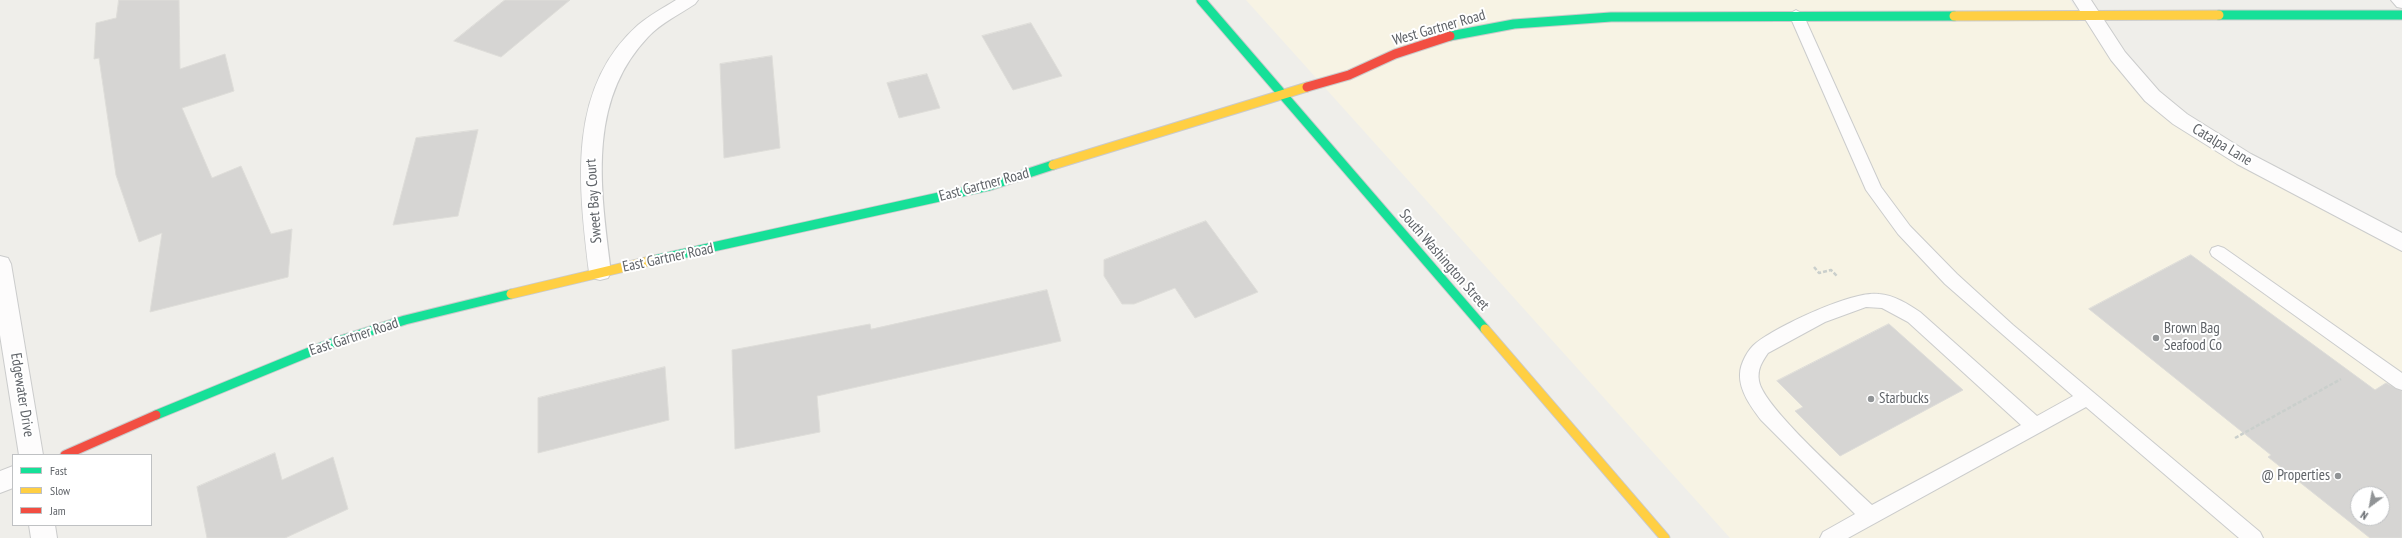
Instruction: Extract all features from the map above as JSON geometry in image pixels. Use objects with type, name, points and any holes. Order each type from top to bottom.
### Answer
[{"type":"street","name":"Sweet Bay Court","points":[[600,272],[591,198],[590,158],[594,126],[606,80],[620,57],[643,32],[689,0]]},
{"type":"street","name":"South Washington Street","points":[[1201,0],[1665,538]]},
{"type":"street","name":"West Gartner Road","points":[[1283,94],[1349,75],[1395,54],[1448,36],[1490,26],[1530,21],[1616,16],[2087,8],[2402,15]]},
{"type":"street","name":"Catalpa Lane","points":[[2087,8],[2118,56],[2147,91],[2180,119],[2244,159],[2402,243]]},
{"type":"street","name":"East Gartner Road","points":[[67,454],[198,397],[329,344],[405,320],[600,272],[989,186],[1283,94]]},
{"type":"street","name":"Edgewater Drive","points":[[0,264],[32,454]]},
{"type":"street","points":[[0,482],[12,477]]},
{"type":"street","points":[[42,526],[44,538]]},
{"type":"lane","points":[[2398,0],[2402,4]]},
{"type":"lane","points":[[1796,14],[1852,144],[1874,190],[1904,230],[1960,288],[2253,538]]},
{"type":"lane","points":[[2218,252],[2402,383]]},
{"type":"lane","points":[[1870,516],[1768,415],[1757,400],[1749,383],[1748,372],[1752,358],[1762,348],[1850,303],[1878,300],[1898,307],[1914,317],[2035,426]]},
{"type":"lane","points":[[1830,538],[2088,397]]},
{"type":"path","points":[[1814,267],[1819,273],[1831,270],[1840,279]]},
{"type":"path","points":[[2235,438],[2348,375]]},
{"type":"shaded area","points":[[1246,0],[2070,0],[2135,89],[2402,248],[2402,538],[1730,538]]},
{"type":"building","points":[[119,0],[179,0],[180,69],[225,54],[234,91],[182,108],[212,178],[241,166],[271,234],[292,229],[288,277],[150,312],[162,233],[139,242],[116,175],[99,58],[94,59],[96,23],[116,18]]},
{"type":"building","points":[[505,0],[570,0],[501,57],[454,41]]},
{"type":"building","points":[[1031,23],[1062,76],[1013,90],[982,36]]},
{"type":"building","points":[[772,56],[780,148],[724,158],[720,64]]},
{"type":"building","points":[[927,74],[940,108],[899,118],[887,83]]},
{"type":"building","points":[[478,130],[458,216],[393,225],[416,138]]},
{"type":"building","points":[[1206,221],[1258,292],[1195,318],[1175,288],[1134,304],[1122,304],[1104,276],[1104,260]]},
{"type":"building","points":[[2191,255],[2375,390],[2386,383],[2402,391],[2402,538],[2370,538],[2355,526],[2390,526],[2390,486],[2350,486],[2350,522],[2268,457],[2271,455],[2089,309]]},
{"type":"building","points":[[1047,290],[1061,341],[817,396],[820,432],[735,449],[732,350],[870,324],[871,329]]},
{"type":"building","name":"Starbucks","points":[[1889,324],[1963,390],[1840,456],[1795,411],[1803,407],[1777,381]]},
{"type":"building","points":[[665,367],[669,420],[538,453],[538,398]]},
{"type":"building","points":[[275,453],[282,480],[333,457],[348,509],[285,538],[207,538],[197,487]]},
{"type":"traffic: fast","points":[[1201,0],[1485,329]]},
{"type":"traffic: fast","points":[[2219,15],[2402,15]]},
{"type":"traffic: fast","points":[[1450,36],[1514,24],[1579,18],[1676,16],[1954,16]]},
{"type":"traffic: fast","points":[[654,260],[989,186],[1053,165]]},
{"type":"traffic: fast","points":[[156,415],[329,344],[405,320],[511,294]]},
{"type":"traffic: slow","points":[[1954,16],[2219,15]]},
{"type":"traffic: slow","points":[[1053,165],[1211,115],[1307,87]]},
{"type":"traffic: slow","points":[[511,294],[654,260]]},
{"type":"traffic: slow","points":[[1485,329],[1665,538]]},
{"type":"traffic: jam","points":[[1307,87],[1349,75],[1395,54],[1450,36]]},
{"type":"traffic: jam","points":[[67,454],[156,415]]},
{"type":"place","name":"Brown Bag Seafood Co","points":[[2156,338]]},
{"type":"place","name":"Starbucks","points":[[1871,399]]},
{"type":"place","name":"@ Properties","points":[[2338,476]]}]
